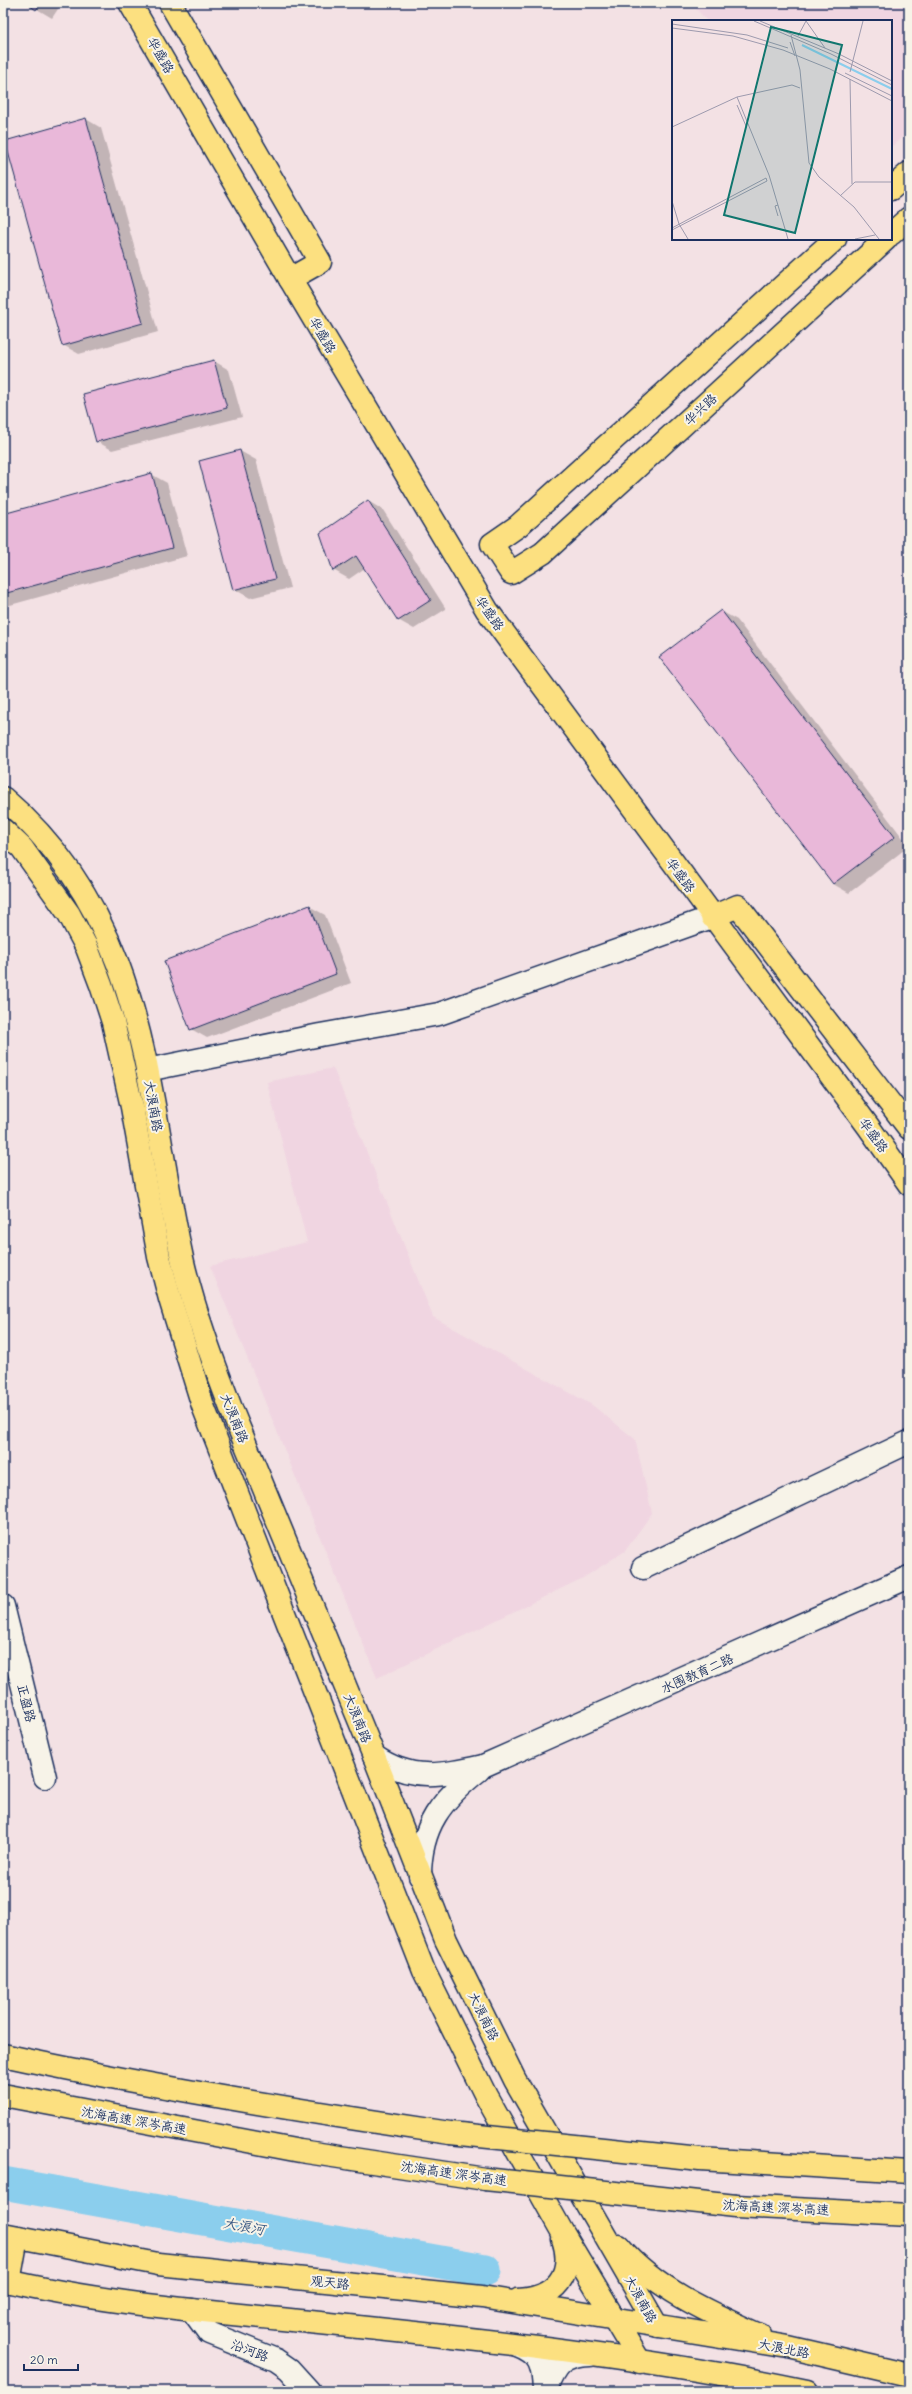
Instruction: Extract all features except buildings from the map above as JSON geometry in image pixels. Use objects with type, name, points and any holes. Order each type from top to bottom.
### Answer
[{"type":"main road","name":"华盛路","points":[[130,3],[290,279],[487,610],[712,917],[868,1126],[909,1184]]},
{"type":"main road","points":[[170,3],[320,262],[290,279]]},
{"type":"main road","points":[[892,188],[909,173]]},
{"type":"main road","points":[[892,233],[909,218]]},
{"type":"main road","name":"华兴路","points":[[834,240],[518,526],[492,544],[511,573],[543,553],[885,240]]},
{"type":"main road","name":"大浪南路","points":[[5,804],[38,831],[64,863],[89,900],[108,938],[122,973],[148,1070],[182,1260],[212,1359],[374,1756],[446,1940],[515,2080],[657,2326],[640,2362]]},
{"type":"main road","name":"大浪南路","points":[[3,830],[22,848],[69,914],[87,948],[101,984],[113,1022],[130,1100],[159,1257],[170,1299],[203,1406],[421,1963],[486,2096],[558,2225],[616,2319],[640,2362]]},
{"type":"main road","points":[[712,917],[738,906],[909,1128]]},
{"type":"main road","points":[[437,1996],[467,1983]]},
{"type":"main road","points":[[3,2055],[72,2070],[266,2106],[450,2133],[700,2159],[909,2172]]},
{"type":"main road","name":"沈海高速 深岑高速","points":[[3,2095],[300,2151],[485,2179],[736,2206],[909,2215]]},
{"type":"main road","points":[[592,2214],[622,2250],[653,2277],[696,2305],[788,2347]]},
{"type":"main road","points":[[502,2300],[535,2297],[550,2291],[561,2282],[566,2273],[567,2259],[558,2225]]},
{"type":"main road","points":[[10,2235],[6,2281],[92,2297],[192,2310],[517,2345],[590,2355],[640,2362],[807,2391]]},
{"type":"main road","name":"观天路","points":[[10,2235],[158,2264],[502,2300],[657,2326]]},
{"type":"main road","name":"大浪北路","points":[[657,2326],[788,2347],[909,2375]]},
{"type":"street","points":[[148,1070],[320,1035],[439,1014],[712,917]]},
{"type":"street","points":[[643,1568],[909,1442]]},
{"type":"street","name":"水围教育二路","points":[[483,1766],[909,1577]]},
{"type":"street","name":"正盈路","points":[[3,1606],[45,1777]]},
{"type":"street","points":[[374,1756],[395,1769],[420,1774],[452,1773],[483,1766]]},
{"type":"street","points":[[420,1876],[425,1837],[440,1805],[454,1790],[483,1766]]},
{"type":"street","name":"沿河路","points":[[192,2310],[209,2333],[276,2360],[289,2369],[309,2391]]},
{"type":"street","points":[[517,2345],[534,2353],[539,2360],[544,2391]]},
{"type":"street","points":[[544,2391],[558,2365],[575,2356],[590,2355]]},
{"type":"shaded area","points":[[691,3],[909,3],[909,131],[892,146],[892,20],[706,20]]},
{"type":"shaded area","points":[[333,1068],[433,1317],[592,1405],[635,1439],[652,1513],[625,1551],[583,1578],[377,1678],[210,1266],[307,1242],[267,1082]]},
{"type":"waterway","name":"大浪河","points":[[3,2183],[485,2270]]}]
